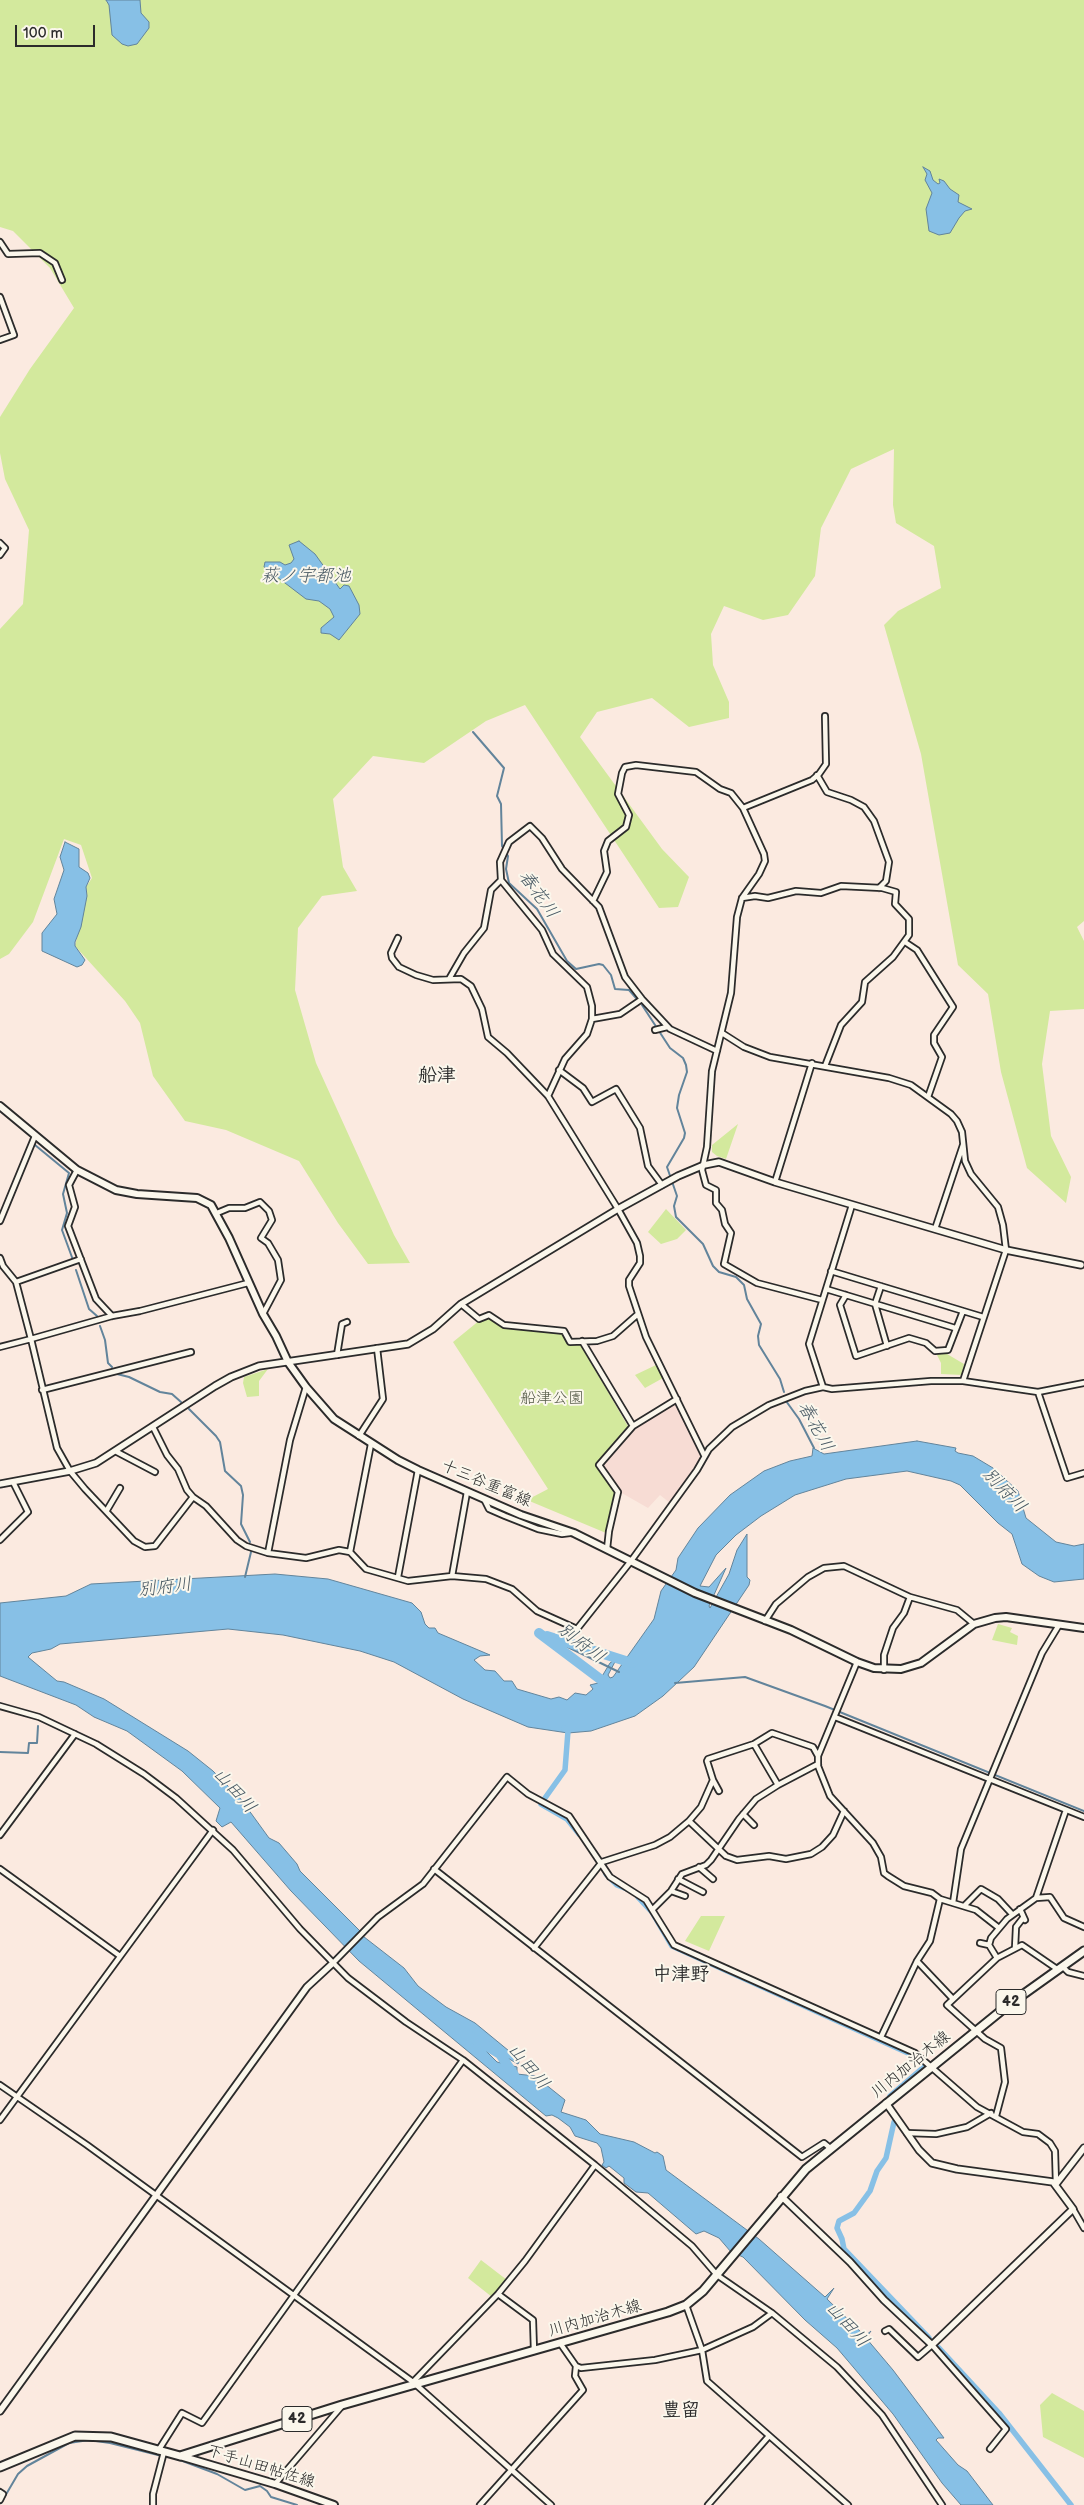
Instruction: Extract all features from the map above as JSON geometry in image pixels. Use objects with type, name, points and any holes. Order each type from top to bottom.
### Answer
[{"type":"main road","name":"十三谷重富線","points":[[0,1106],[77,1170],[116,1190],[197,1198],[211,1205],[217,1213],[248,1283],[288,1362],[306,1386],[334,1419],[371,1444],[418,1470],[520,1515],[574,1533],[662,1577],[750,1615],[791,1630],[856,1662],[884,1670],[901,1669],[921,1663],[974,1624],[995,1618],[1084,1628]]},
{"type":"main road","name":"川内加治木線","points":[[180,2456],[414,2384],[534,2351],[686,2305],[703,2291],[718,2274],[781,2196],[806,2169],[976,2030],[1059,1967],[1084,1951]]},
{"type":"main road","points":[[0,2467],[75,2436],[111,2437],[180,2456]]},
{"type":"main road","name":"下手山田帖佐線","points":[[180,2456],[276,2484],[334,2505]]},
{"type":"street","points":[[0,242],[8,254],[40,253],[56,263],[62,280]]},
{"type":"street","points":[[0,297],[14,335],[0,340]]},
{"type":"street","points":[[0,542],[5,548],[0,555]]},
{"type":"street","points":[[743,808],[804,783],[817,775],[826,764],[825,716]]},
{"type":"street","points":[[593,901],[607,872],[604,851],[608,841],[626,827],[629,815],[618,794],[622,773],[626,767],[636,765],[696,772],[713,785],[731,793],[743,808],[764,854],[764,861],[759,874],[742,898],[734,935],[731,994],[712,1071],[708,1147],[702,1170],[706,1184],[716,1190],[716,1203],[723,1213],[725,1224],[730,1233],[724,1264],[757,1283],[822,1300]]},
{"type":"street","points":[[817,775],[827,792],[851,800],[864,807],[874,821],[889,862],[886,881],[879,888]]},
{"type":"street","points":[[548,1096],[565,1059],[587,1034],[592,1019],[592,1006],[587,987],[553,954],[537,923],[501,880],[500,862],[508,842],[530,826],[542,838],[562,870],[599,907],[625,977],[642,999],[667,1027],[717,1050]]},
{"type":"street","points":[[449,979],[464,953],[484,928],[491,890],[501,880]]},
{"type":"street","points":[[742,898],[755,896],[768,898],[796,891],[820,893],[841,886],[879,888],[896,892],[896,904],[909,919],[909,934],[893,957],[865,982],[862,1002],[841,1025],[825,1066]]},
{"type":"street","points":[[398,938],[391,953],[392,958],[399,967],[424,978],[461,979],[471,986],[482,1009],[488,1037],[507,1053],[548,1096],[618,1209],[637,1242],[640,1264],[629,1280],[629,1286],[646,1337],[704,1455]]},
{"type":"street","points":[[904,942],[917,950],[953,1007],[934,1034],[934,1042],[942,1057],[928,1097]]},
{"type":"street","points":[[592,1019],[620,1014],[642,999]]},
{"type":"street","points":[[655,1030],[667,1027]]},
{"type":"street","points":[[722,1033],[744,1046],[770,1057],[812,1063],[897,1080],[911,1085],[957,1121],[962,1132],[966,1161],[971,1174],[998,1208],[1003,1224],[1006,1250],[963,1381]]},
{"type":"street","points":[[775,1182],[812,1063]]},
{"type":"street","points":[[559,1070],[583,1088],[592,1102],[616,1089],[640,1128],[648,1166],[664,1184]]},
{"type":"street","points":[[0,1221],[35,1136]]},
{"type":"street","points":[[935,1229],[963,1144]]},
{"type":"street","points":[[0,1484],[70,1471],[96,1463],[231,1377],[259,1366],[408,1344],[433,1329],[461,1304],[618,1209],[678,1176],[704,1165],[719,1162],[775,1182],[1006,1250],[1083,1265]]},
{"type":"street","points":[[77,1170],[69,1186],[70,1196],[75,1206],[68,1226],[96,1299],[112,1316]]},
{"type":"street","points":[[217,1213],[230,1208],[245,1208],[260,1202],[269,1211],[272,1220],[262,1238],[268,1243],[278,1260],[281,1280],[263,1314]]},
{"type":"street","points":[[823,1388],[809,1344],[852,1205]]},
{"type":"street","points":[[0,1258],[3,1266],[16,1282],[57,1448],[70,1471],[134,1541],[145,1547],[155,1546],[193,1497]]},
{"type":"street","points":[[16,1282],[81,1259]]},
{"type":"street","points":[[831,1271],[983,1317]]},
{"type":"street","points":[[0,1348],[112,1316],[140,1311],[248,1283]]},
{"type":"street","points":[[881,1286],[875,1304],[887,1346]]},
{"type":"street","points":[[826,1289],[955,1328]]},
{"type":"street","points":[[846,1295],[840,1305],[856,1356],[909,1338],[926,1343],[935,1351],[948,1350],[963,1311]]},
{"type":"street","points":[[461,1304],[479,1319],[489,1315],[504,1325],[564,1331],[570,1342],[597,1341],[613,1336],[638,1314]]},
{"type":"street","points":[[337,1355],[342,1324],[347,1322]]},
{"type":"street","points":[[582,1341],[632,1426]]},
{"type":"street","points":[[359,1436],[383,1399],[378,1348]]},
{"type":"street","points":[[42,1390],[191,1352]]},
{"type":"street","points":[[153,1427],[193,1497],[206,1506],[237,1540],[246,1546],[268,1553],[306,1558],[340,1550],[350,1552],[366,1569],[408,1581],[452,1576],[486,1579],[512,1589],[537,1611],[577,1630],[697,1470],[704,1455],[720,1437],[752,1415],[797,1394],[823,1388],[832,1389],[930,1381],[963,1381],[1038,1392],[1084,1383]]},
{"type":"street","points":[[268,1553],[290,1440],[306,1386]]},
{"type":"street","points":[[1038,1392],[1067,1478],[1084,1473]]},
{"type":"street","points":[[607,1549],[608,1531],[618,1492],[599,1465],[632,1426],[677,1399]]},
{"type":"street","points":[[350,1552],[371,1444]]},
{"type":"street","points":[[116,1452],[155,1472]]},
{"type":"street","points":[[398,1577],[418,1470]]},
{"type":"street","points":[[0,1540],[28,1512],[13,1482]]},
{"type":"street","points":[[107,1510],[120,1488]]},
{"type":"street","points":[[452,1576],[467,1492]]},
{"type":"street","points":[[765,1621],[776,1604],[808,1577],[824,1568],[844,1566],[910,1597],[957,1610],[974,1624]]},
{"type":"street","points":[[884,1670],[884,1655],[893,1628],[904,1612],[910,1597]]},
{"type":"street","points":[[953,1903],[961,1849],[1042,1653],[1059,1625]]},
{"type":"street","points":[[856,1662],[818,1756],[818,1764],[830,1796],[873,1843],[881,1857],[884,1873],[904,1886],[932,1893],[940,1899],[976,1910],[998,1928]]},
{"type":"street","points":[[0,1706],[39,1718],[75,1734],[144,1774],[213,1830],[335,1961],[348,1978],[406,2022],[463,2060],[595,2165],[692,2246],[718,2274],[772,2313],[837,2367],[882,2415],[940,2503],[934,2505]]},
{"type":"street","points":[[835,1715],[1084,1817]]},
{"type":"street","points":[[719,1791],[713,1780],[708,1759],[754,1744],[772,1733],[777,1733],[813,1747],[818,1756]]},
{"type":"street","points":[[0,1835],[75,1734]]},
{"type":"street","points":[[754,1744],[778,1785]]},
{"type":"street","points":[[653,1909],[672,1891],[678,1879],[685,1872],[706,1865],[756,1799],[818,1764]]},
{"type":"street","points":[[0,2411],[307,1987],[369,1926],[423,1884],[508,1777],[528,1794],[569,1816],[614,1880],[642,1896],[653,1909],[674,1945],[915,2053],[977,2107],[1023,2132],[1038,2134],[1050,2143],[1055,2151],[1056,2184],[1084,2228]]},
{"type":"street","points":[[534,1948],[602,1862],[670,1837],[701,1808],[713,1780]]},
{"type":"street","points":[[1036,1898],[1066,1810]]},
{"type":"street","points":[[689,1821],[726,1856],[737,1860],[769,1856],[786,1859],[798,1858],[822,1847],[833,1835],[844,1811]]},
{"type":"street","points":[[743,1814],[754,1825]]},
{"type":"street","points":[[0,2120],[213,1830]]},
{"type":"street","points":[[699,1867],[713,1879]]},
{"type":"street","points":[[0,1869],[120,1956]]},
{"type":"street","points":[[434,1869],[802,2157],[824,2143],[830,2148]]},
{"type":"street","points":[[678,1879],[703,1892]]},
{"type":"street","points":[[964,1906],[981,1889],[998,1899],[1012,1914]]},
{"type":"street","points":[[672,1891],[685,1896]]},
{"type":"street","points":[[989,1945],[998,1928],[1012,1914],[1036,1898],[1050,1896],[1064,1918],[1084,1927]]},
{"type":"street","points":[[881,2037],[917,1961],[930,1941],[940,1899]]},
{"type":"street","points":[[1015,1948],[1016,1927],[1024,1919],[1020,1909]]},
{"type":"street","points":[[980,1943],[989,1945],[997,1958]]},
{"type":"street","points":[[996,2116],[1005,2082],[1001,2048],[947,2005],[997,1958],[1015,1948],[1026,1946],[1068,1972],[1084,1976]]},
{"type":"street","points":[[917,1961],[953,1999]]},
{"type":"street","points":[[153,2505],[153,2494],[161,2452],[182,2413],[202,2423],[463,2060]]},
{"type":"street","points":[[0,2085],[294,2294],[414,2384],[551,2505]]},
{"type":"street","points":[[886,2103],[926,2159],[942,2166],[1056,2184]]},
{"type":"street","points":[[907,2133],[936,2134],[967,2127],[991,2113]]},
{"type":"street","points":[[1056,2184],[1084,2148]]},
{"type":"street","points":[[414,2384],[498,2294],[525,2262],[595,2165]]},
{"type":"street","points":[[781,2196],[850,2262],[884,2300],[932,2345],[1006,2429],[990,2449]]},
{"type":"street","points":[[885,2331],[889,2329],[918,2357],[1073,2209]]},
{"type":"street","points":[[498,2294],[533,2320],[534,2351]]},
{"type":"street","points":[[686,2305],[702,2350],[707,2381],[848,2505]]},
{"type":"street","points":[[576,2366],[586,2368],[655,2360],[702,2350],[752,2327],[772,2313]]},
{"type":"street","points":[[480,2505],[583,2390],[575,2376],[576,2366],[560,2343]]},
{"type":"street","points":[[276,2484],[342,2406]]},
{"type":"street","points":[[708,2505],[769,2436]]},
{"type":"street","points":[[0,2492],[2,2494],[0,2500]]},
{"type":"shaded area","points":[[677,1402],[701,1454],[700,1461],[670,1503],[660,1495],[648,1508],[620,1492],[602,1465],[636,1425]]},
{"type":"green space","points":[[0,0],[1084,0],[1084,921],[1077,927],[1084,941],[1084,1009],[1050,1011],[1042,1064],[1051,1136],[1071,1177],[1066,1203],[1027,1168],[1001,1072],[988,994],[958,965],[921,754],[884,625],[898,611],[941,588],[934,546],[896,523],[893,505],[894,449],[851,469],[821,528],[815,576],[788,615],[763,620],[724,606],[711,634],[713,665],[729,702],[729,718],[689,727],[652,698],[597,712],[580,737],[662,849],[689,877],[678,907],[659,908],[525,705],[486,721],[424,763],[373,756],[333,799],[343,867],[357,891],[322,896],[298,928],[295,990],[316,1063],[394,1235],[410,1263],[368,1264],[338,1223],[299,1161],[226,1130],[185,1121],[153,1076],[140,1023],[125,1001],[75,946],[87,896],[86,887],[92,878],[81,845],[64,839],[33,922],[9,954],[0,959],[0,629],[23,604],[29,530],[5,479],[0,453],[0,417],[30,369],[74,308],[50,268],[13,231],[0,227]]},
{"type":"green space","points":[[738,1124],[726,1159],[717,1156],[712,1152],[712,1145]]},
{"type":"green space","points":[[666,1209],[686,1230],[677,1239],[661,1244],[648,1232]]},
{"type":"green space","name":"船津公園","points":[[489,1317],[504,1327],[562,1332],[569,1344],[580,1344],[629,1428],[596,1465],[615,1492],[606,1533],[527,1500],[548,1489],[453,1342],[480,1320]]},
{"type":"green space","points":[[942,1351],[964,1364],[962,1375],[941,1374],[941,1363],[937,1355]]},
{"type":"green space","points":[[656,1365],[663,1378],[645,1388],[635,1375]]},
{"type":"green space","points":[[268,1369],[259,1381],[259,1396],[247,1397],[243,1383],[244,1377]]},
{"type":"green space","points":[[998,1624],[1012,1628],[1010,1632],[1018,1636],[1017,1645],[992,1640]]},
{"type":"green space","points":[[701,1916],[725,1916],[709,1951],[685,1941]]},
{"type":"green space","points":[[481,2260],[507,2280],[492,2297],[468,2278]]},
{"type":"green space","points":[[1052,2393],[1084,2411],[1084,2458],[1043,2437],[1040,2405]]},
{"type":"water","points":[[106,0],[140,0],[141,13],[149,22],[149,28],[137,44],[128,46],[122,44],[112,35],[109,5]]},
{"type":"water","points":[[923,167],[930,171],[933,180],[938,184],[940,183],[939,179],[944,181],[950,189],[959,195],[958,202],[972,209],[965,211],[950,233],[939,235],[929,231],[926,209],[932,193],[925,180],[927,174]]},
{"type":"water","name":"萩ノ宇都池","points":[[299,541],[315,554],[340,589],[344,585],[349,586],[359,605],[360,614],[339,640],[330,634],[321,633],[321,628],[334,617],[330,609],[319,601],[306,599],[264,567],[265,562],[280,562],[285,565],[291,563],[294,559],[289,545]]},
{"type":"water","points":[[65,842],[79,849],[79,867],[88,873],[90,878],[86,887],[87,896],[81,927],[75,942],[75,946],[85,960],[82,965],[77,967],[42,951],[42,933],[57,914],[54,899],[64,870],[60,857]]},
{"type":"water","points":[[917,1441],[956,1448],[955,1451],[958,1453],[973,1456],[993,1468],[1018,1491],[1026,1518],[1056,1542],[1074,1546],[1084,1544],[1084,1579],[1054,1582],[1039,1576],[1022,1564],[1012,1534],[998,1523],[960,1485],[951,1481],[907,1471],[846,1479],[795,1495],[761,1516],[736,1535],[716,1555],[700,1586],[709,1587],[726,1568],[709,1606],[710,1608],[729,1574],[737,1550],[747,1534],[747,1577],[750,1580],[749,1585],[694,1667],[663,1696],[635,1716],[591,1731],[568,1733],[528,1727],[463,1699],[394,1662],[360,1651],[283,1635],[228,1629],[60,1644],[51,1649],[32,1653],[28,1657],[57,1681],[64,1682],[104,1699],[188,1751],[213,1771],[240,1798],[269,1838],[279,1843],[297,1864],[300,1871],[360,1931],[359,1933],[404,1968],[418,1986],[446,2007],[475,2023],[520,2060],[518,2064],[474,2039],[497,2062],[517,2067],[517,2074],[535,2076],[565,2100],[561,2112],[586,2120],[600,2134],[634,2142],[663,2156],[666,2170],[759,2239],[825,2297],[834,2288],[827,2299],[865,2336],[871,2331],[866,2338],[893,2370],[944,2438],[936,2440],[958,2465],[967,2471],[993,2505],[961,2505],[942,2483],[893,2414],[837,2348],[805,2320],[743,2257],[731,2252],[719,2238],[704,2231],[696,2234],[648,2193],[636,2192],[624,2183],[624,2178],[609,2166],[606,2168],[602,2165],[604,2162],[601,2148],[597,2143],[575,2136],[570,2127],[558,2118],[552,2115],[546,2116],[359,1961],[291,1891],[231,1822],[222,1827],[216,1821],[220,1808],[182,1771],[127,1731],[94,1717],[76,1705],[0,1676],[0,1603],[66,1596],[91,1584],[275,1574],[328,1579],[412,1603],[421,1612],[425,1624],[429,1628],[435,1628],[438,1633],[490,1655],[480,1656],[474,1660],[485,1670],[495,1671],[504,1681],[512,1681],[517,1689],[551,1699],[559,1697],[567,1700],[575,1693],[586,1695],[593,1689],[590,1685],[598,1683],[610,1663],[617,1658],[608,1675],[610,1678],[613,1677],[654,1619],[661,1591],[676,1570],[678,1558],[698,1528],[730,1495],[764,1471],[790,1461],[812,1456],[813,1448],[824,1454]]},
{"type":"waterway","name":"春花川","points":[[473,732],[504,768],[497,796],[501,804],[502,846],[508,856],[506,869],[509,883],[537,909],[567,961],[576,969],[599,964],[603,965],[611,975],[615,989],[629,990],[636,998]]},
{"type":"waterway","name":"春花川","points":[[642,1005],[670,1048],[683,1058],[686,1065],[687,1072],[679,1095],[677,1108],[685,1133],[667,1167],[677,1196],[674,1206],[676,1217],[703,1244],[713,1266],[719,1272],[736,1277],[744,1285],[747,1299],[761,1324],[758,1336],[759,1345],[780,1379],[784,1392]]},
{"type":"waterway","points":[[35,1145],[69,1173],[63,1194],[67,1213],[62,1230],[73,1260]]},
{"type":"waterway","points":[[76,1270],[89,1309],[97,1316]]},
{"type":"waterway","points":[[100,1326],[105,1340],[108,1363],[112,1367]]},
{"type":"waterway","points":[[117,1374],[129,1377],[160,1392],[172,1394],[181,1402]]},
{"type":"waterway","name":"春花川","points":[[786,1401],[799,1419],[814,1448]]},
{"type":"waterway","points":[[189,1409],[216,1436],[220,1442],[225,1471],[241,1486],[243,1495],[241,1524],[250,1542]]},
{"type":"waterway","points":[[245,1577],[251,1552]]},
{"type":"waterway","points":[[539,1633],[619,1672]]},
{"type":"waterway","name":"別府川","points":[[539,1633],[612,1688]]},
{"type":"waterway","name":"別府川","points":[[547,1636],[632,1663],[634,1661]]},
{"type":"waterway","points":[[675,1683],[745,1677],[825,1706],[1084,1811]]},
{"type":"waterway","points":[[0,1752],[28,1753],[29,1743],[37,1743],[38,1726]]},
{"type":"waterway","points":[[545,1798],[565,1770],[568,1731],[564,1728]]},
{"type":"waterway","points":[[541,1804],[567,1819],[579,1834]]},
{"type":"waterway","points":[[606,1874],[617,1885],[627,1889]]},
{"type":"waterway","points":[[638,1897],[652,1912],[672,1946],[908,2053],[923,2063],[925,2066],[890,2096]]},
{"type":"waterway","name":"山田川","points":[[463,2032],[500,2054],[514,2075]]},
{"type":"waterway","points":[[894,2122],[886,2158],[877,2171],[870,2191],[854,2213],[839,2221],[837,2228],[844,2249],[929,2338]]},
{"type":"waterway","points":[[939,2348],[999,2413],[1071,2505]]},
{"type":"waterway","points":[[1,2503],[18,2474],[27,2466],[69,2443],[89,2440],[110,2443],[162,2456]]},
{"type":"waterway","points":[[172,2457],[217,2474],[245,2490],[260,2486],[271,2497],[297,2505]]},
{"type":"district","name":"船津","points":[[437,1076]]},
{"type":"district","name":"中津野","points":[[681,1975]]},
{"type":"district","name":"豊留","points":[[681,2411]]}]
